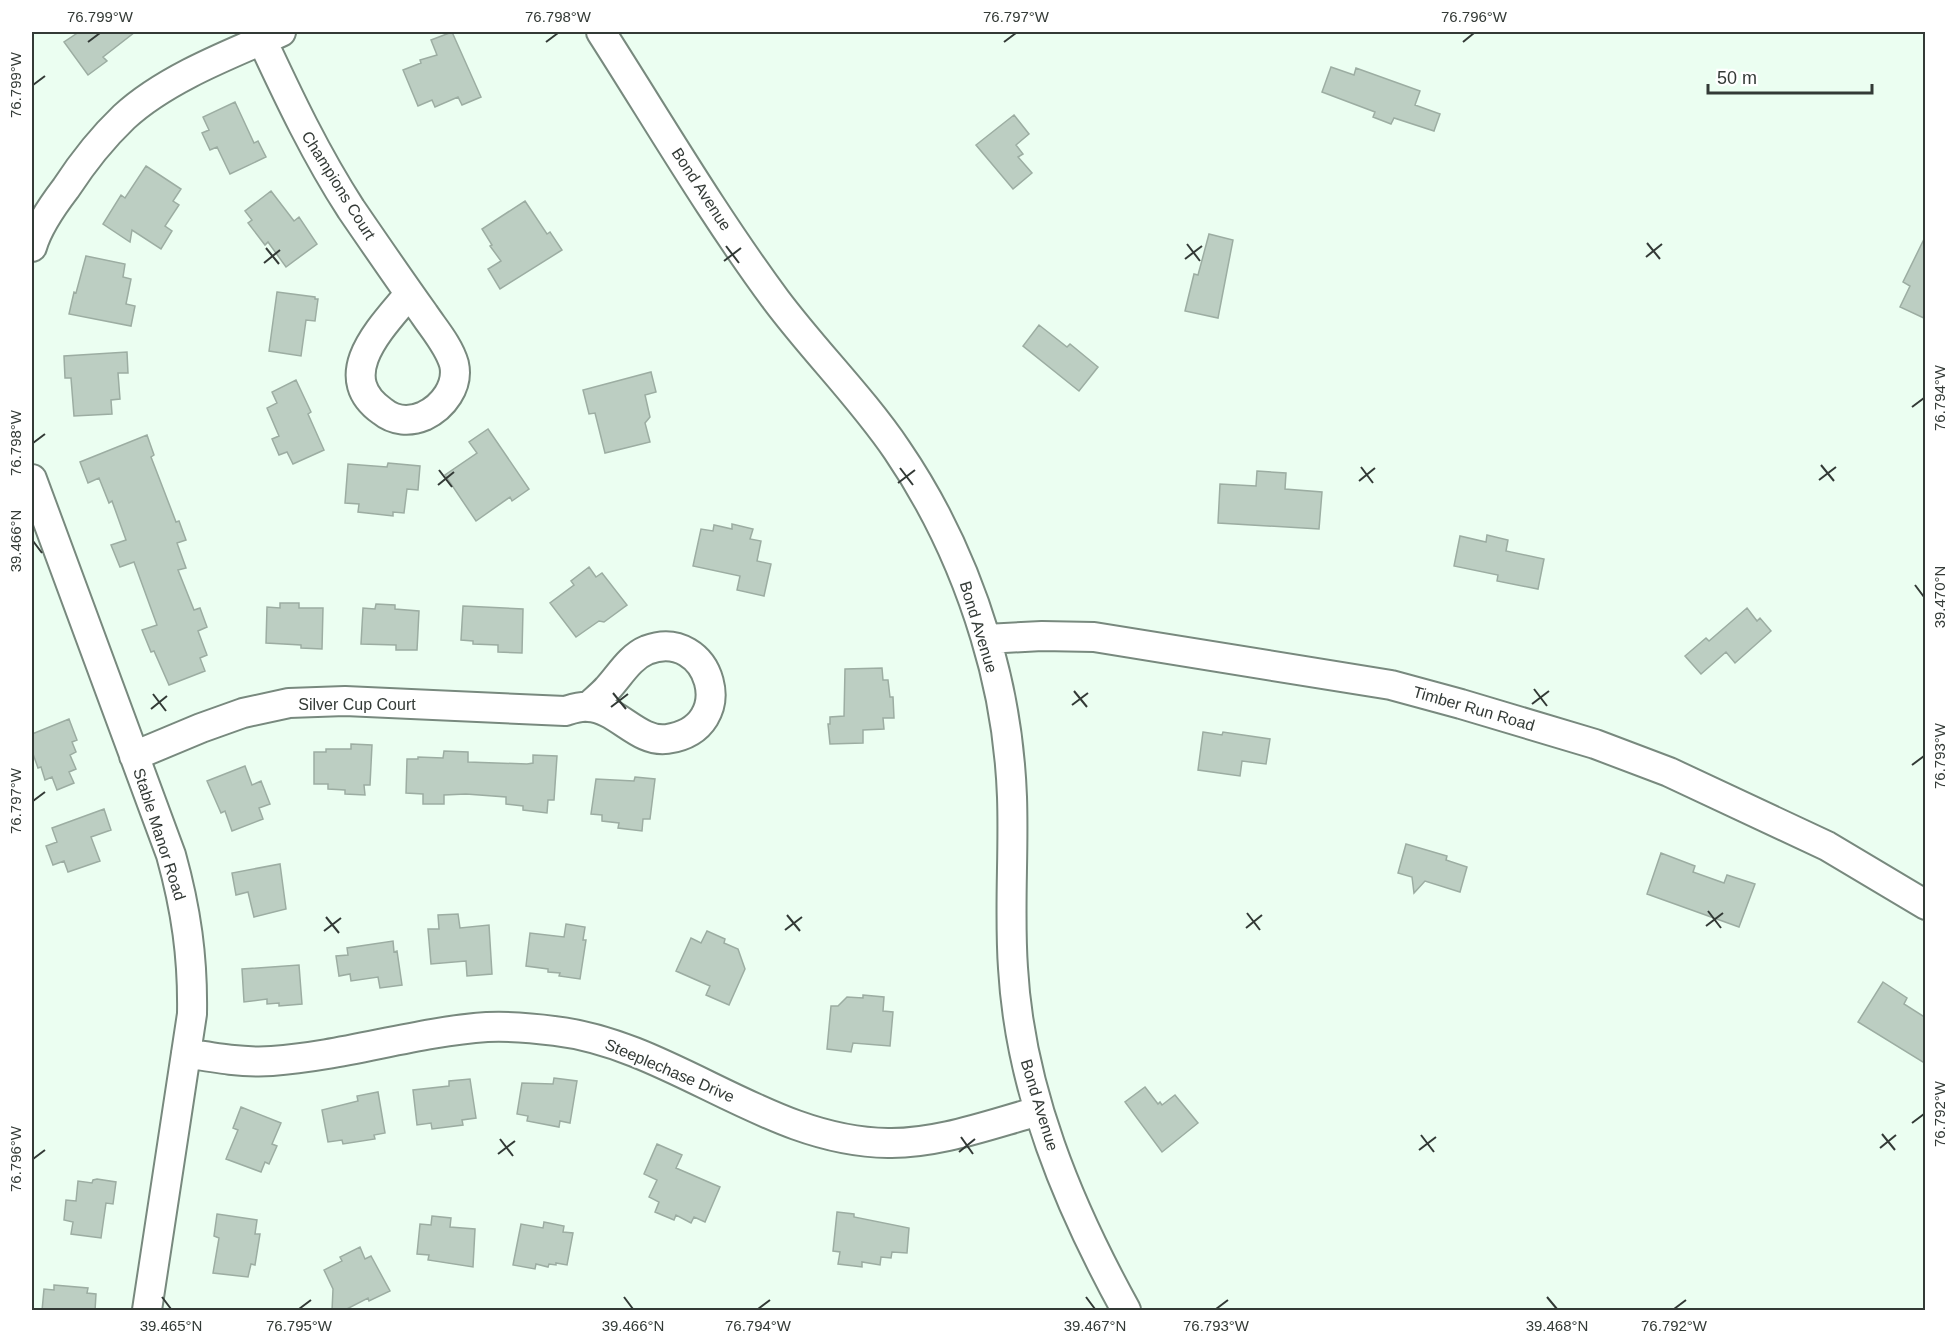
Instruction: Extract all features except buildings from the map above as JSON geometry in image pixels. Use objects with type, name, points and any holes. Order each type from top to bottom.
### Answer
[{"type":"street","name":"Bond Avenue","points":[[601,32],[774,298],[898,451],[947,536],[986,639],[1009,747],[1012,798],[1012,968],[1025,1060],[1039,1111],[1074,1207],[1097,1258],[1126,1311]]},
{"type":"street","points":[[32,241],[80,167],[99,143],[126,116],[210,62],[271,36]]},
{"type":"street","name":"Champions Court","points":[[271,36],[315,152],[350,208],[410,294]]},
{"type":"street","name":"Stable Manor Road","points":[[32,479],[42,542],[134,756],[171,855],[183,899],[189,935],[193,979],[192,1014],[147,1311]]},
{"type":"street","name":"Timber Run Road","points":[[986,639],[1042,636],[1094,637],[1391,685],[1480,709],[1596,744],[1669,772],[1827,846],[1926,905]]},
{"type":"street","name":"Silver Cup Court","points":[[134,756],[243,713],[289,703],[345,701],[565,711],[588,706]]},
{"type":"street","name":"Steeplechase Drive","points":[[186,1053],[229,1060],[270,1061],[303,1058],[461,1030],[489,1027],[521,1028],[576,1035],[619,1046],[798,1126],[861,1141],[890,1144],[945,1137],[1039,1111]]}]
